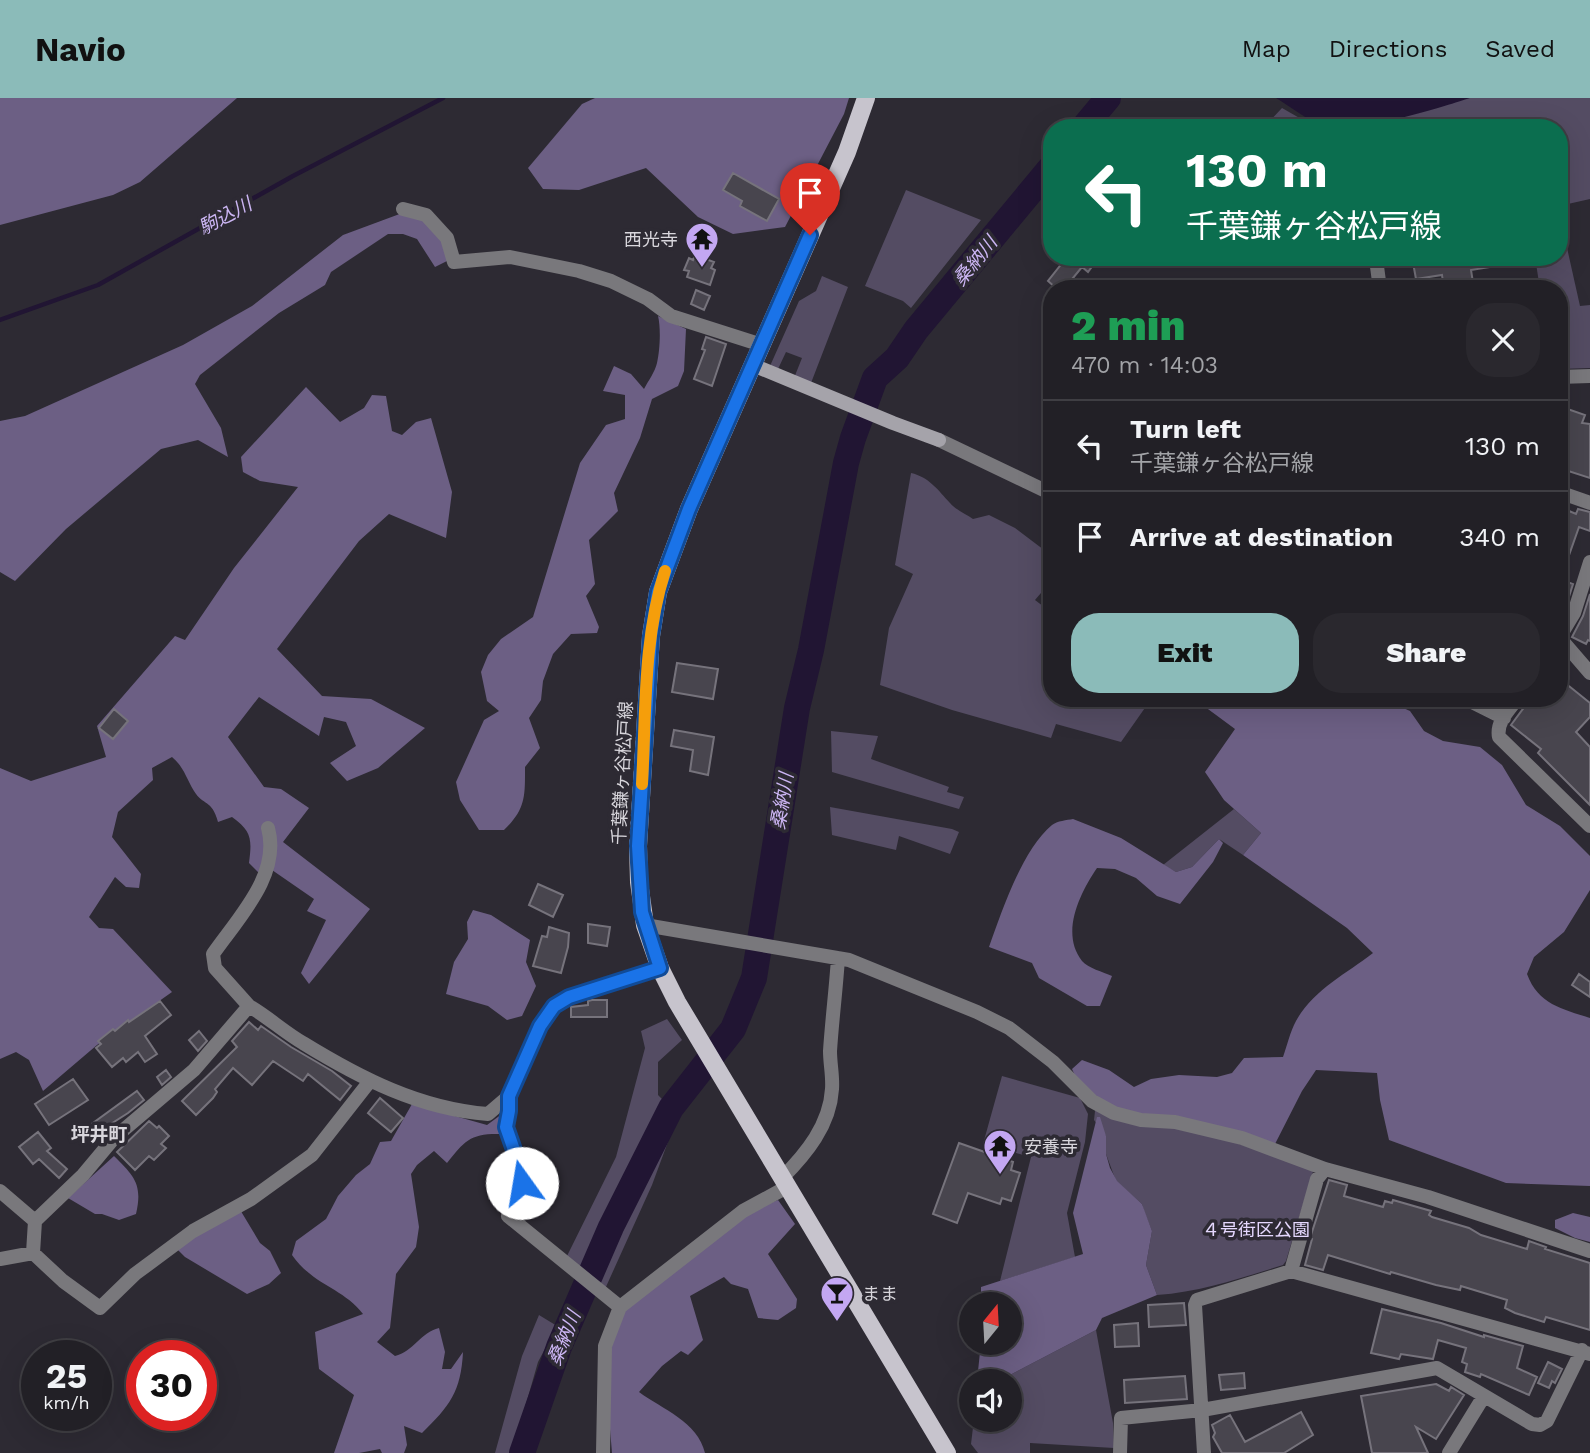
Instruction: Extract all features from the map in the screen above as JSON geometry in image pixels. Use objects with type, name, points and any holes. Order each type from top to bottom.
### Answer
[{"type":"main road","name":"千葉鎌ヶ谷松戸線","points":[[866,98],[847,152],[689,509],[658,592],[651,636],[638,846],[639,882],[645,925],[660,968],[696,1035],[947,1453]]},
{"type":"street","points":[[403,209],[426,215],[447,238],[454,262],[510,257],[579,271],[611,281],[648,299],[671,316],[762,345]]},
{"type":"street","points":[[752,365],[893,424],[939,440],[1043,490]]},
{"type":"street","points":[[1568,377],[1590,376]]},
{"type":"street","points":[[1568,495],[1590,503]]},
{"type":"street","points":[[1568,623],[1586,590],[1590,562]]},
{"type":"street","points":[[1568,648],[1590,673]]},
{"type":"street","points":[[1482,707],[1504,718]]},
{"type":"street","points":[[1512,707],[1498,729],[1499,737],[1590,826]]},
{"type":"street","points":[[268,828],[271,855],[262,884],[213,954],[215,968],[249,1006],[300,1041],[370,1081],[408,1097],[461,1112],[488,1114],[509,1096]]},
{"type":"street","points":[[645,925],[849,960],[977,1012],[1009,1028],[1053,1062],[1092,1101],[1115,1113],[1141,1121],[1175,1122],[1242,1138],[1325,1169],[1428,1198],[1590,1251]]},
{"type":"street","points":[[603,1453],[605,1346],[621,1307],[743,1211],[785,1183],[817,1135],[829,1107],[832,1090],[830,1053],[838,958]]},
{"type":"street","points":[[621,1307],[508,1216],[522,1183],[521,1170],[506,1127],[509,1096],[540,1026],[554,1006],[569,997],[660,968]]},
{"type":"street","points":[[33,1253],[35,1221],[83,1174],[114,1138],[194,1070],[249,1006]]},
{"type":"street","points":[[33,1253],[63,1281],[100,1308],[135,1274],[192,1231],[251,1199],[312,1155],[370,1081]]},
{"type":"street","points":[[1291,1271],[1317,1179],[1325,1169]]},
{"type":"street","points":[[0,1191],[35,1221]]},
{"type":"street","points":[[0,1259],[33,1253]]},
{"type":"street","points":[[1120,1453],[1121,1418],[1202,1410],[1437,1368],[1532,1424],[1540,1425],[1546,1421],[1586,1352],[1291,1271],[1197,1300],[1195,1305],[1202,1410],[1204,1453]]},
{"type":"street","points":[[1449,1453],[1483,1395]]},
{"type":"green space","points":[[1466,98],[1590,98],[1590,199],[1568,204],[1568,119],[1395,119]]},
{"type":"green space","points":[[1282,108],[1301,119],[1272,119]]},
{"type":"green space","points":[[906,190],[981,220],[911,308],[903,301],[865,286]]},
{"type":"green space","points":[[1568,252],[1580,306],[1590,305],[1590,368],[1568,369],[1568,280],[1539,280],[1536,266],[1568,266]]},
{"type":"green space","points":[[822,276],[848,287],[811,383],[794,378],[802,358],[786,352],[778,369],[770,366],[799,301],[816,291]]},
{"type":"green space","points":[[911,473],[928,481],[952,505],[973,519],[989,515],[1015,528],[1043,549],[1043,591],[1035,600],[1043,606],[1043,707],[1146,707],[1121,742],[1056,724],[1051,738],[952,710],[880,685],[889,628],[913,574],[895,565]]},
{"type":"green space","points":[[831,731],[878,736],[871,759],[949,787],[947,792],[964,797],[959,809],[832,772]]},
{"type":"green space","points":[[830,807],[959,832],[950,854],[899,836],[896,850],[832,835]]},
{"type":"green space","points":[[1234,809],[1261,833],[1243,855],[1219,839],[1192,867],[1176,872],[1163,865]]},
{"type":"green space","points":[[667,1019],[682,1040],[658,1062],[658,1095],[671,1108],[676,1120],[652,1185],[605,1289],[567,1256],[616,1157],[645,1048],[641,1031]]},
{"type":"green space","points":[[1002,1076],[1080,1098],[1088,1114],[1085,1142],[1067,1213],[1075,1257],[1000,1281],[1031,1157],[983,1144]]},
{"type":"green space","name":"４号街区公園","points":[[1095,1111],[1177,1124],[1314,1168],[1283,1265],[1205,1288],[1157,1295],[1146,1265],[1152,1231],[1142,1204],[1116,1181],[1106,1154],[1106,1136],[1094,1120]]},
{"type":"green space","points":[[539,1315],[557,1326],[538,1362],[512,1453],[495,1453],[522,1356]]},
{"type":"green space","points":[[1096,1330],[1113,1423],[1114,1448],[1030,1443],[1030,1453],[978,1453],[971,1444],[972,1432],[1022,1432],[1021,1369]]},
{"type":"shaded area","points":[[0,98],[237,98],[140,182],[113,195],[0,225]]},
{"type":"shaded area","points":[[595,98],[849,98],[844,114],[785,227],[733,234],[698,217],[646,168],[579,190],[543,189],[528,168],[582,104]]},
{"type":"shaded area","points":[[1276,98],[1470,98],[1399,119],[1310,119]]},
{"type":"shaded area","points":[[405,212],[422,219],[434,229],[443,242],[449,260],[435,267],[417,239],[403,234],[388,234],[331,272],[325,285],[279,313],[200,375],[195,384],[221,428],[228,457],[198,440],[161,449],[66,529],[15,581],[0,572],[0,421],[25,416],[183,345],[252,306],[343,235]]},
{"type":"shaded area","points":[[658,316],[686,329],[684,371],[678,386],[652,399],[640,438],[614,493],[618,511],[589,540],[595,584],[586,596],[599,627],[597,633],[571,634],[553,654],[543,681],[541,700],[529,718],[540,748],[525,767],[523,801],[517,815],[504,830],[479,830],[460,800],[456,782],[484,720],[499,711],[487,701],[481,672],[488,655],[501,639],[533,617],[580,463],[606,425],[625,419],[625,395],[603,391],[614,366],[631,374],[644,389],[655,370],[658,358]]},
{"type":"shaded area","points":[[306,387],[340,422],[364,408],[372,395],[386,396],[392,431],[402,435],[416,422],[431,418],[452,492],[446,538],[389,514],[359,541],[277,649],[322,696],[371,699],[425,728],[378,768],[347,781],[330,763],[356,746],[346,722],[324,717],[319,736],[259,697],[228,737],[264,787],[281,789],[309,808],[283,842],[370,909],[309,984],[301,973],[326,920],[307,911],[314,899],[272,870],[263,877],[249,863],[250,842],[244,827],[232,817],[218,822],[213,810],[197,796],[172,757],[152,768],[153,780],[118,812],[112,837],[141,874],[139,888],[126,887],[115,877],[89,917],[99,928],[113,929],[172,992],[97,1045],[43,1091],[29,1060],[16,1052],[0,1059],[0,768],[31,781],[106,757],[97,726],[175,636],[185,640],[234,568],[298,487],[260,481],[243,472],[241,457]]},
{"type":"shaded area","points":[[1205,707],[1401,707],[1410,711],[1424,731],[1443,741],[1480,747],[1502,765],[1526,805],[1560,826],[1590,856],[1590,890],[1564,932],[1534,957],[1527,974],[1544,999],[1590,1018],[1590,1186],[1506,1183],[1389,1140],[1377,1073],[1316,1070],[1275,1144],[1142,1117],[1096,1101],[1077,1080],[1072,1069],[1082,1060],[1109,1070],[1134,1087],[1151,1079],[1179,1075],[1217,1077],[1232,1073],[1244,1058],[1283,1057],[1296,1021],[1311,1000],[1373,953],[1347,928],[1243,855],[1261,833],[1224,800],[1205,772],[1235,729]]},
{"type":"shaded area","points":[[1073,819],[1121,838],[1176,872],[1192,867],[1219,839],[1223,843],[1213,862],[1180,904],[1157,896],[1136,878],[1115,869],[1097,868],[1079,901],[1073,938],[1082,961],[1112,976],[1100,1006],[1087,1006],[1039,978],[1032,963],[989,947],[1014,882],[1031,850],[1052,825]]},
{"type":"shaded area","points":[[473,910],[491,915],[530,940],[526,962],[536,986],[522,1016],[507,1020],[488,1006],[446,994],[454,962],[468,939],[467,922]]},
{"type":"shaded area","points":[[412,1104],[487,1125],[502,1114],[502,1134],[483,1135],[470,1140],[447,1163],[434,1151],[417,1165],[411,1174],[419,1227],[416,1247],[396,1274],[390,1328],[377,1342],[395,1356],[439,1328],[445,1352],[442,1369],[451,1369],[463,1352],[460,1377],[447,1406],[422,1433],[404,1426],[407,1445],[404,1453],[382,1453],[380,1449],[359,1453],[334,1453],[354,1395],[319,1369],[315,1332],[363,1314],[346,1298],[309,1274],[292,1255],[296,1241],[326,1219],[338,1196],[356,1175],[370,1164],[380,1142],[391,1141]]},
{"type":"shaded area","points":[[1097,1117],[1100,1117],[1106,1136],[1106,1154],[1110,1168],[1117,1181],[1142,1204],[1152,1231],[1146,1265],[1157,1295],[1102,1318],[1096,1330],[1021,1369],[978,1369],[980,1355],[1022,1355],[1022,1292],[981,1292],[981,1287],[1083,1254],[1073,1213]]},
{"type":"shaded area","points":[[114,1156],[132,1175],[138,1195],[136,1214],[119,1220],[95,1214],[68,1198]]},
{"type":"shaded area","points":[[778,1200],[795,1224],[768,1254],[797,1299],[796,1308],[778,1320],[758,1318],[748,1289],[731,1284],[724,1277],[690,1296],[703,1340],[688,1355],[681,1351],[662,1366],[639,1392],[687,1425],[701,1442],[705,1453],[612,1453],[608,1405],[608,1348],[623,1311],[745,1213]]},
{"type":"shaded area","points":[[239,1208],[260,1243],[270,1251],[281,1273],[269,1284],[247,1294],[185,1257],[176,1248]]},
{"type":"shaded area","points":[[1573,1213],[1590,1217],[1590,1242],[1555,1228],[1555,1220]]},
{"type":"building","points":[[733,173],[779,199],[767,221],[740,206],[742,201],[723,190]]},
{"type":"building","points":[[695,255],[714,262],[711,268],[715,270],[710,285],[687,277],[689,271],[684,270],[689,258],[693,260]]},
{"type":"building","points":[[1060,266],[1092,266],[1088,272],[1082,267],[1071,280],[1049,280]]},
{"type":"building","points":[[1414,266],[1496,266],[1471,270],[1473,280],[1443,280],[1442,275],[1416,279]]},
{"type":"building","points":[[696,290],[710,296],[704,310],[691,304]]},
{"type":"building","points":[[706,337],[726,344],[712,386],[694,379],[705,350],[702,349]]},
{"type":"building","points":[[1568,409],[1585,415],[1582,423],[1590,424],[1590,478],[1568,471]]},
{"type":"building","points":[[1578,509],[1590,512],[1590,531],[1579,527],[1568,558],[1568,515],[1569,511],[1576,514]]},
{"type":"building","points":[[1568,582],[1573,584],[1568,600]]},
{"type":"building","points":[[1590,594],[1590,641],[1586,644],[1572,637]]},
{"type":"building","points":[[677,663],[718,669],[713,699],[672,692]]},
{"type":"building","points":[[1568,685],[1590,703],[1590,717],[1576,732],[1590,747],[1590,805],[1538,753],[1541,749],[1511,725],[1524,707],[1568,707]]},
{"type":"building","points":[[114,709],[128,721],[113,739],[99,728]]},
{"type":"building","points":[[674,730],[714,737],[708,775],[690,771],[693,750],[671,746]]},
{"type":"building","points":[[538,884],[563,895],[553,917],[529,905]]},
{"type":"building","points":[[588,924],[610,927],[607,946],[588,943]]},
{"type":"building","points":[[549,927],[569,933],[561,973],[533,966],[542,936],[547,937]]},
{"type":"building","points":[[1579,974],[1590,982],[1590,997],[1572,985]]},
{"type":"building","points":[[607,1000],[607,1017],[571,1017],[571,1007],[588,1005],[588,1001]]},
{"type":"building","points":[[160,1001],[171,1015],[145,1036],[157,1054],[145,1062],[138,1052],[126,1062],[123,1058],[112,1067],[96,1048],[101,1044],[98,1041]]},
{"type":"building","points":[[249,1022],[258,1030],[261,1026],[351,1086],[340,1100],[308,1074],[303,1081],[273,1061],[252,1085],[233,1068],[215,1089],[217,1092],[213,1098],[196,1115],[182,1101],[237,1047],[232,1041]]},
{"type":"building","points":[[199,1031],[207,1041],[198,1051],[189,1040]]},
{"type":"building","points":[[166,1070],[171,1077],[162,1085],[157,1077]]},
{"type":"building","points":[[73,1079],[88,1100],[49,1125],[35,1104]]},
{"type":"building","points":[[137,1091],[144,1100],[87,1139],[82,1131]]},
{"type":"building","points":[[380,1098],[403,1118],[391,1132],[368,1113]]},
{"type":"building","points":[[149,1121],[169,1136],[161,1144],[166,1148],[154,1160],[149,1156],[135,1170],[117,1152]]},
{"type":"building","points":[[38,1132],[51,1148],[47,1151],[67,1169],[59,1178],[39,1159],[33,1164],[19,1147]]},
{"type":"building","points":[[959,1143],[1013,1162],[1011,1170],[1020,1173],[1011,1201],[1002,1198],[1000,1204],[968,1193],[957,1223],[933,1214]]},
{"type":"building","points":[[1329,1180],[1347,1185],[1344,1196],[1383,1207],[1385,1201],[1392,1203],[1393,1200],[1431,1211],[1429,1215],[1432,1217],[1469,1228],[1481,1235],[1527,1249],[1529,1241],[1590,1263],[1590,1330],[1546,1317],[1544,1322],[1515,1313],[1505,1308],[1507,1300],[1461,1286],[1460,1290],[1436,1285],[1328,1255],[1323,1270],[1305,1265],[1312,1239],[1310,1238]]},
{"type":"building","points":[[1184,1303],[1186,1325],[1149,1327],[1148,1305]]},
{"type":"building","points":[[1382,1309],[1523,1346],[1517,1368],[1537,1377],[1529,1395],[1481,1374],[1480,1377],[1465,1372],[1467,1364],[1462,1362],[1466,1348],[1438,1340],[1433,1359],[1401,1354],[1399,1359],[1371,1353]]},
{"type":"building","points":[[1138,1323],[1139,1346],[1115,1347],[1114,1325]]},
{"type":"building","points":[[1548,1362],[1562,1369],[1555,1383],[1552,1381],[1549,1388],[1538,1383]]},
{"type":"building","points":[[1244,1373],[1245,1388],[1221,1390],[1219,1375]]},
{"type":"building","points":[[1185,1376],[1187,1399],[1125,1403],[1124,1380]]},
{"type":"building","points":[[1436,1384],[1449,1391],[1451,1387],[1464,1395],[1436,1439],[1416,1427],[1428,1453],[1372,1453],[1361,1396]]},
{"type":"building","points":[[1301,1412],[1313,1435],[1284,1453],[1222,1453],[1213,1437],[1215,1433],[1212,1425],[1230,1415],[1245,1442]]},
{"type":"waterway","name":"駒込川","points":[[0,320],[98,285],[293,176],[443,98]]},
{"type":"waterway","name":"桑納川","points":[[1090,119],[1108,98]]},
{"type":"waterway","name":"桑納川","points":[[522,1453],[559,1347],[611,1227],[671,1108],[733,1029],[754,978],[797,708],[811,650],[846,463],[875,378],[897,358],[916,330],[1043,177]]},
{"type":"slow traffic","points":[[642,784],[651,636],[658,592],[665,571]]},
{"type":"place","name":"西光寺","points":[[702,269]]},
{"type":"place","name":"安養寺","points":[[1000,1176]]},
{"type":"place","name":"まま","points":[[837,1323]]},
{"type":"district","name":"坪井町","points":[[99,1134]]},
{"type":"route","points":[[522,1183],[521,1170],[506,1127],[509,1096],[540,1026],[554,1006],[569,997],[660,968],[642,912],[638,846],[651,636],[658,592],[689,509],[810,235]]}]
